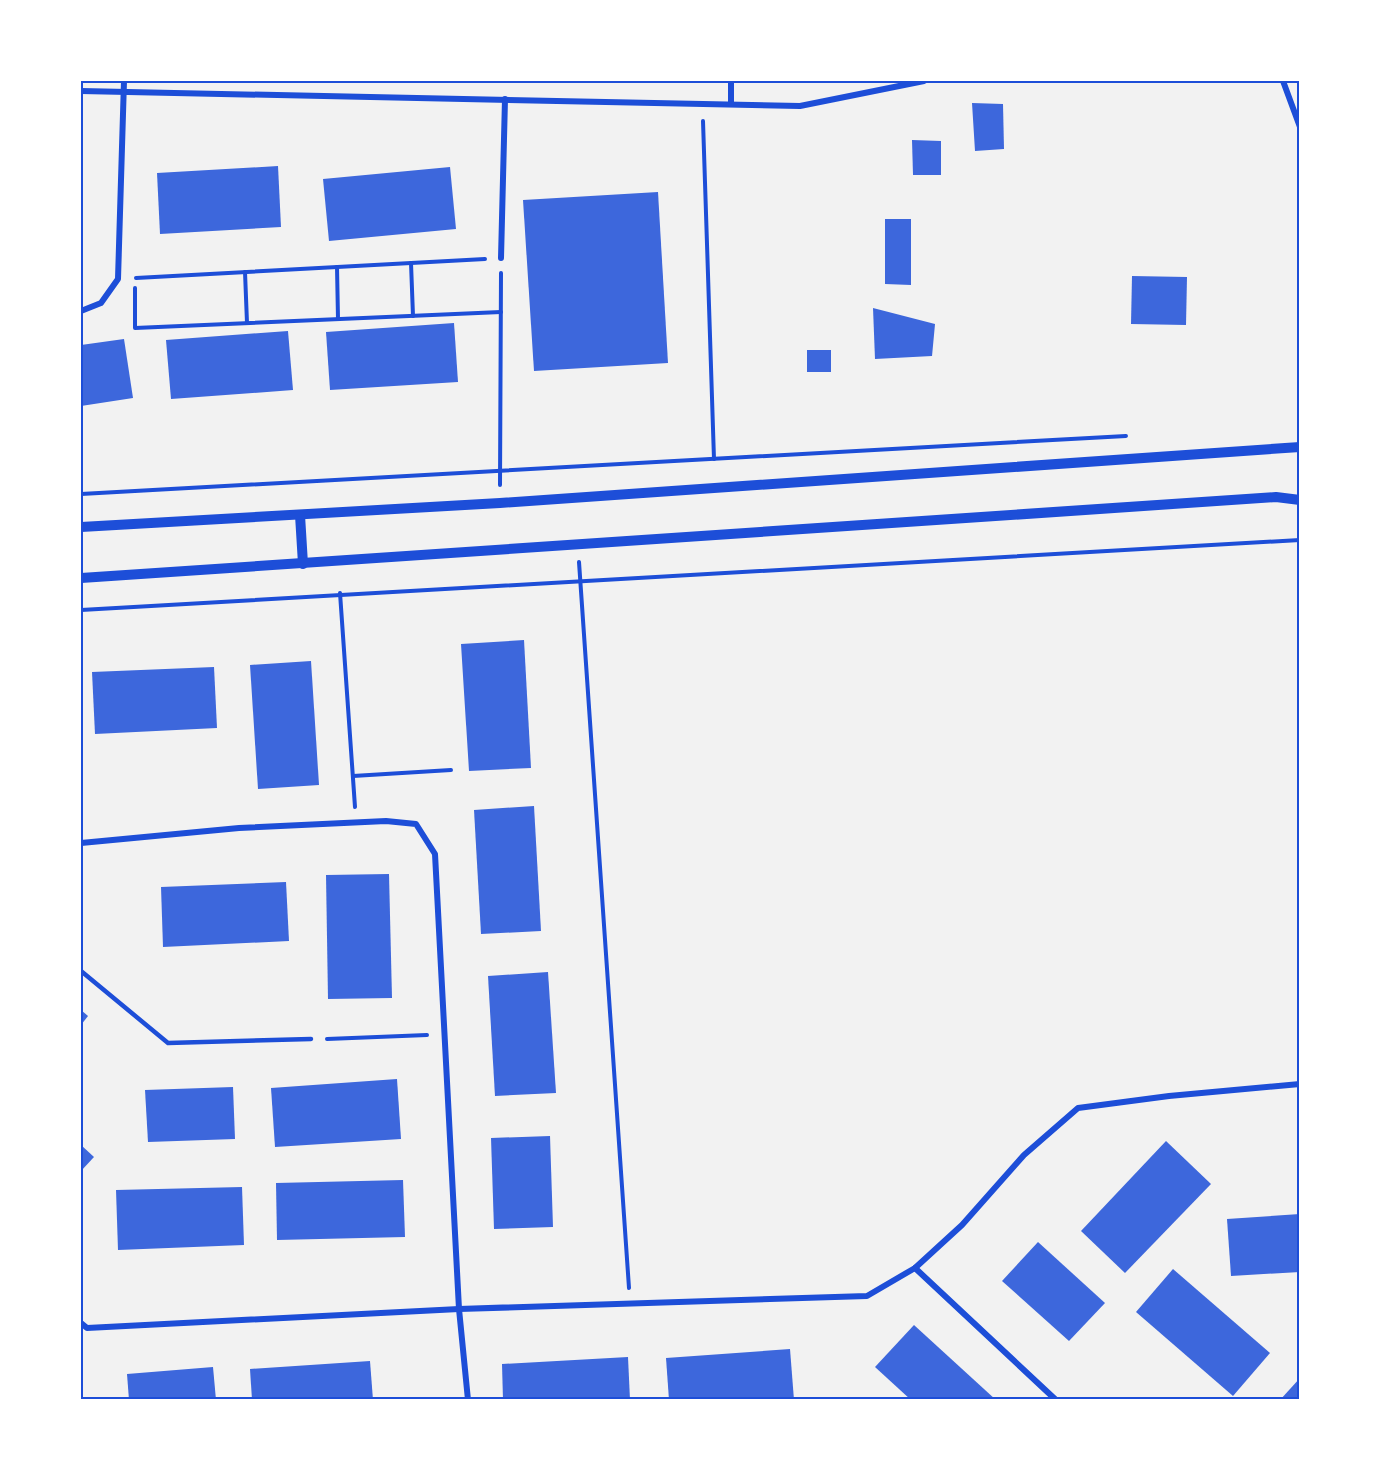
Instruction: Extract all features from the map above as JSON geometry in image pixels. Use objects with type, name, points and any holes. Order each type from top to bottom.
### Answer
[{"type":"street","points":[[81,311],[101,303],[118,279],[124,81]]},
{"type":"street","points":[[731,81],[731,104]]},
{"type":"street","points":[[81,92],[800,106],[924,81]]},
{"type":"street","points":[[1283,81],[1300,127]]},
{"type":"street","points":[[501,258],[505,99]]},
{"type":"street","points":[[81,527],[500,504],[1300,447]]},
{"type":"street","points":[[81,578],[1276,497],[1300,500]]},
{"type":"street","points":[[300,515],[303,564]]},
{"type":"street","points":[[81,843],[239,828],[386,821],[416,824],[435,854],[459,1309],[468,1400]]},
{"type":"street","points":[[81,1334],[84,1325],[459,1309],[867,1296],[915,1268],[962,1225],[1024,1155],[1078,1108],[1169,1096],[1300,1084]]},
{"type":"street","points":[[915,1268],[1056,1400]]},
{"type":"lane","points":[[81,971],[168,1043],[311,1039]]},
{"type":"path","points":[[703,103],[714,459]]},
{"type":"path","points":[[118,279],[501,258],[500,504]]},
{"type":"path","points":[[411,263],[413,316]]},
{"type":"path","points":[[337,267],[338,319]]},
{"type":"path","points":[[245,272],[247,323]]},
{"type":"path","points":[[135,278],[135,328],[501,312]]},
{"type":"path","points":[[81,494],[1132,436]]},
{"type":"path","points":[[81,609],[1300,540]]},
{"type":"path","points":[[579,545],[630,1304]]},
{"type":"path","points":[[340,593],[356,822]]},
{"type":"path","points":[[353,776],[451,770]]},
{"type":"path","points":[[311,1039],[445,1035]]},
{"type":"building","points":[[972,103],[1003,104],[1004,149],[975,151]]},
{"type":"building","points":[[912,140],[941,141],[941,175],[913,175]]},
{"type":"building","points":[[278,166],[281,227],[160,234],[157,173]]},
{"type":"building","points":[[450,167],[456,229],[329,241],[323,179]]},
{"type":"building","points":[[658,192],[668,363],[534,371],[523,200]]},
{"type":"building","points":[[885,219],[911,219],[911,285],[885,284]]},
{"type":"building","points":[[1132,276],[1187,277],[1186,325],[1131,324]]},
{"type":"building","points":[[873,308],[935,324],[932,356],[875,359]]},
{"type":"building","points":[[454,323],[458,382],[330,390],[326,332]]},
{"type":"building","points":[[288,331],[293,390],[171,399],[166,340]]},
{"type":"building","points":[[124,339],[133,398],[81,406],[81,345]]},
{"type":"building","points":[[807,350],[831,350],[831,372],[807,372]]},
{"type":"building","points":[[524,640],[531,768],[469,771],[461,644]]},
{"type":"building","points":[[311,661],[319,785],[258,789],[250,665]]},
{"type":"building","points":[[214,667],[217,728],[95,734],[92,672]]},
{"type":"building","points":[[534,806],[541,931],[481,934],[474,810]]},
{"type":"building","points":[[389,874],[392,998],[328,999],[326,875]]},
{"type":"building","points":[[286,882],[289,941],[163,947],[161,887]]},
{"type":"building","points":[[548,972],[556,1093],[495,1096],[488,976]]},
{"type":"building","points":[[81,1010],[88,1016],[81,1025]]},
{"type":"building","points":[[397,1079],[401,1139],[275,1147],[271,1088]]},
{"type":"building","points":[[233,1087],[235,1139],[148,1142],[145,1090]]},
{"type":"building","points":[[550,1136],[553,1227],[494,1229],[491,1138]]},
{"type":"building","points":[[1166,1141],[1211,1184],[1125,1273],[1081,1231]]},
{"type":"building","points":[[81,1145],[94,1157],[81,1171]]},
{"type":"building","points":[[403,1180],[405,1237],[277,1240],[276,1183]]},
{"type":"building","points":[[242,1187],[244,1245],[118,1250],[116,1190]]},
{"type":"building","points":[[1300,1214],[1300,1272],[1231,1276],[1227,1219]]},
{"type":"building","points":[[1038,1242],[1105,1303],[1069,1341],[1002,1281]]},
{"type":"building","points":[[1173,1269],[1270,1353],[1233,1396],[1136,1312]]},
{"type":"building","points":[[914,1325],[996,1400],[911,1400],[875,1367]]},
{"type":"building","points":[[790,1349],[794,1400],[669,1400],[666,1358]]},
{"type":"building","points":[[628,1357],[630,1400],[503,1400],[502,1364]]},
{"type":"building","points":[[370,1361],[373,1400],[252,1400],[250,1369]]},
{"type":"building","points":[[213,1367],[216,1400],[129,1400],[127,1374]]},
{"type":"building","points":[[1300,1378],[1300,1400],[1280,1400]]}]
